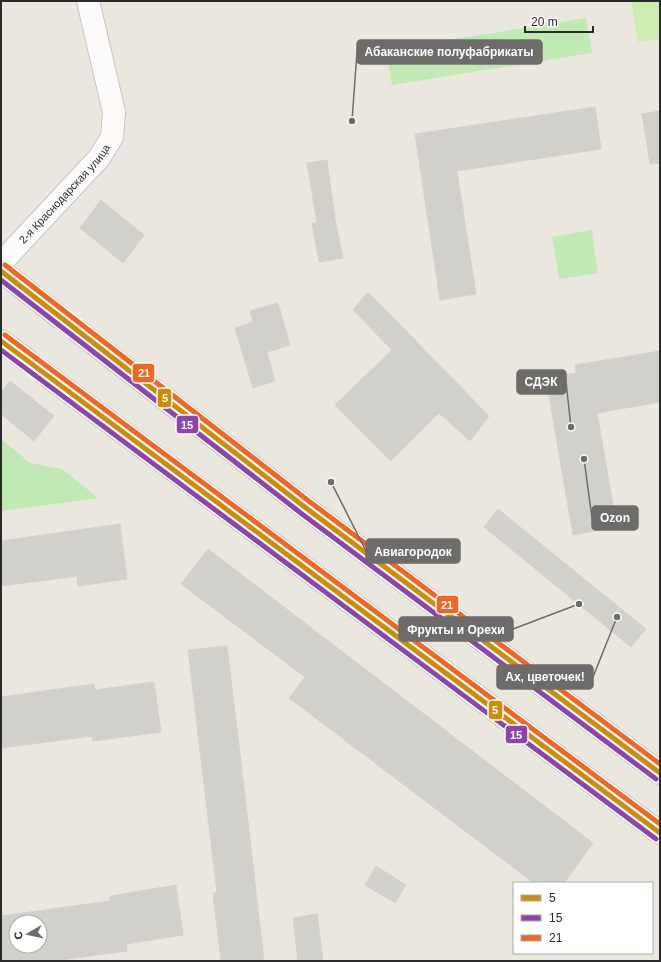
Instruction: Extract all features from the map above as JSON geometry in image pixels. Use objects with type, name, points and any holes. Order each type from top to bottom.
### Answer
[{"type":"main road","points":[[1,271],[61,318]]},
{"type":"main road","points":[[79,332],[306,508],[660,774]]},
{"type":"main road","points":[[1,341],[27,360]]},
{"type":"main road","points":[[45,374],[660,833]]},
{"type":"street","name":"2-я Краснодарская улица","points":[[1,263],[99,158],[112,137],[114,112],[88,1]]},
{"type":"green space","points":[[631,1],[660,1],[660,39],[638,42]]},
{"type":"green space","points":[[586,18],[592,53],[392,85],[386,50]]},
{"type":"green space","points":[[592,230],[598,273],[559,279],[552,237]]},
{"type":"green space","points":[[1,439],[30,463],[62,469],[98,498],[1,511]]},
{"type":"building","points":[[595,107],[601,149],[457,171],[476,294],[440,300],[415,134]]},
{"type":"building","points":[[660,111],[660,163],[650,164],[642,114]]},
{"type":"building","points":[[327,160],[335,219],[343,258],[319,262],[312,223],[317,223],[307,163]]},
{"type":"building","points":[[101,200],[144,235],[123,263],[80,228]]},
{"type":"building","points":[[368,292],[489,416],[470,441],[439,413],[391,461],[335,405],[392,350],[353,310]]},
{"type":"building","points":[[278,303],[290,345],[267,352],[275,381],[253,388],[235,328],[253,322],[250,311]]},
{"type":"building","points":[[660,351],[660,402],[597,413],[617,527],[573,535],[546,378],[576,373],[575,365]]},
{"type":"building","points":[[10,381],[54,416],[34,441],[1,414],[1,392]]},
{"type":"building","points":[[498,509],[646,629],[631,647],[484,527]]},
{"type":"building","points":[[120,524],[127,579],[78,586],[77,576],[1,586],[1,541]]},
{"type":"building","points":[[208,549],[593,843],[565,882],[533,882],[289,698],[305,677],[181,584]]},
{"type":"building","points":[[227,646],[264,961],[221,961],[213,893],[217,893],[188,650]]},
{"type":"building","points":[[154,682],[161,732],[93,741],[92,736],[1,748],[1,697],[94,684],[95,690]]},
{"type":"building","points":[[376,866],[406,885],[395,903],[365,885]]},
{"type":"building","points":[[176,885],[183,935],[126,944],[127,951],[53,961],[1,961],[1,916],[8,915],[8,954],[48,954],[48,914],[16,914],[110,901],[110,896]]},
{"type":"building","points":[[317,914],[323,961],[298,961],[293,918]]},
{"type":"transit line","name":"21","points":[[5,265],[310,502],[660,764]]},
{"type":"transit line","name":"5","points":[[1,271],[306,508],[660,773]]},
{"type":"transit line","name":"15","points":[[1,280],[302,514],[656,779]]},
{"type":"transit line","name":"21","points":[[5,335],[660,824]]},
{"type":"transit line","name":"5","points":[[1,341],[660,833]]},
{"type":"transit line","name":"15","points":[[1,350],[656,839]]},
{"type":"place","name":"Абаканские полуфабрикаты","points":[[352,121]]},
{"type":"place","name":"СДЭК","points":[[571,427]]},
{"type":"place","name":"Ozon","points":[[584,459]]},
{"type":"place","name":"Авиагородок","points":[[331,482]]},
{"type":"place","name":"Фрукты и Орехи","points":[[579,604]]},
{"type":"place","name":"Ах, цветочек!","points":[[617,617]]}]
